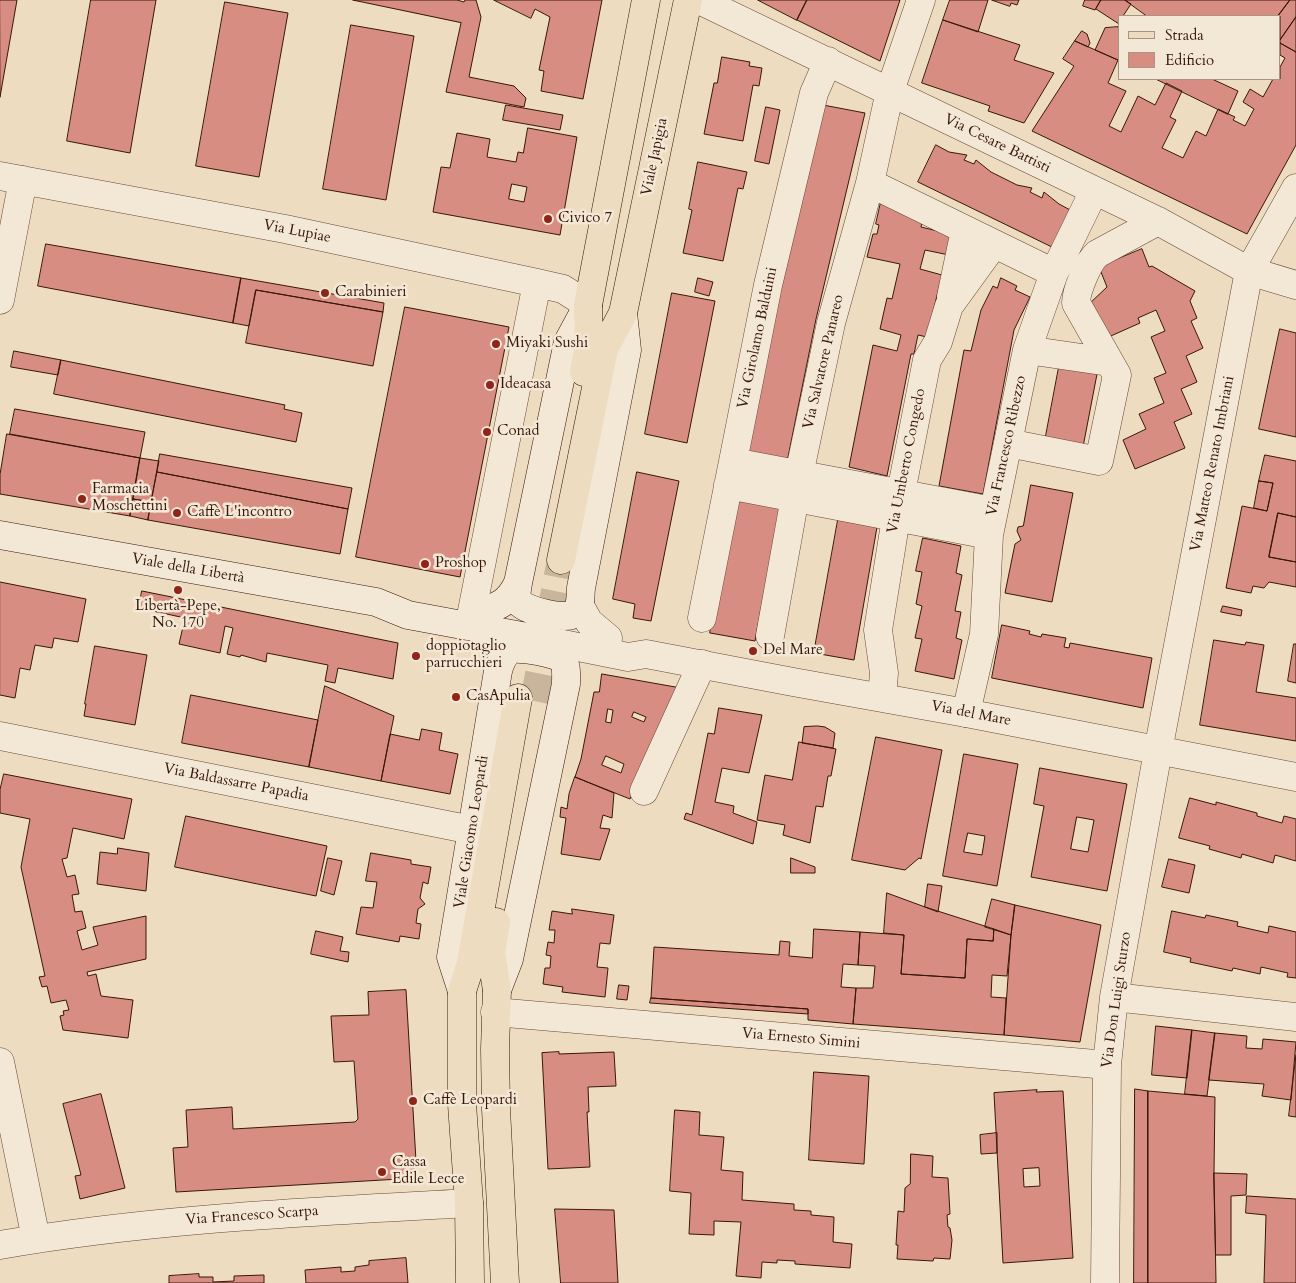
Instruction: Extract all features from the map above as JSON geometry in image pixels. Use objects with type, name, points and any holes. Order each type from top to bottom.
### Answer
[{"type":"main road","name":"Viale Japigia","points":[[646,0],[588,305],[589,345],[553,560],[604,349],[623,313],[688,0]]},
{"type":"main road","name":"Viale Giacomo Leopardi","points":[[470,1283],[468,1203],[462,1104],[462,991],[471,963],[526,700],[491,953],[496,1001],[496,1109],[506,1283]]},
{"type":"street","name":"Via Cesare Battisti","points":[[699,0],[1158,221],[1249,271],[1296,285]]},
{"type":"street","name":"Via Salvatore Panareo","points":[[770,636],[797,486],[831,323],[870,183],[890,91],[921,0]]},
{"type":"street","name":"Via Girolamo Balduini","points":[[702,618],[773,266],[814,94],[828,61]]},
{"type":"street","name":"Via Lupiae","points":[[11,178],[285,229],[537,283],[563,289],[588,305]]},
{"type":"street","points":[[0,300],[11,178]]},
{"type":"street","points":[[870,183],[1054,272]]},
{"type":"street","name":"Via Matteo Renato Imbriani","points":[[1158,751],[1249,271],[1296,188]]},
{"type":"street","name":"Via Francesco Ribezzo","points":[[966,713],[984,634],[991,523],[1027,350],[1054,272],[1094,191]]},
{"type":"street","points":[[1008,444],[1099,461],[1117,375],[1076,303],[1076,296],[1092,258],[1158,221]]},
{"type":"street","points":[[949,306],[965,230]]},
{"type":"street","name":"Via Umberto Congedo","points":[[882,697],[884,673],[878,630],[898,506],[926,360],[938,342],[949,306],[994,244]]},
{"type":"street","points":[[498,670],[494,654],[475,616],[537,283]]},
{"type":"street","name":"Viale Japigia","points":[[518,583],[568,342],[588,305]]},
{"type":"street","name":"Viale Japigia","points":[[580,606],[580,588],[627,350],[623,313]]},
{"type":"street","points":[[1027,350],[1109,362]]},
{"type":"street","points":[[731,473],[991,523]]},
{"type":"street","name":"Viale della Libertà","points":[[0,535],[376,602],[408,615],[475,616],[539,632]]},
{"type":"street","points":[[475,616],[495,608],[507,600],[513,595],[518,583]]},
{"type":"street","points":[[518,583],[516,596],[518,601],[527,609],[564,617],[574,614],[580,606],[604,645],[580,662],[566,684]]},
{"type":"street","name":"Via del Mare","points":[[539,632],[604,645],[628,657],[646,654],[702,664],[1296,777]]},
{"type":"street","points":[[498,670],[503,657],[511,649],[518,648],[555,655],[564,661],[566,684]]},
{"type":"street","points":[[644,791],[702,664]]},
{"type":"street","name":"Viale Giacomo Leopardi","points":[[462,991],[451,957],[498,670]]},
{"type":"street","name":"Viale Giacomo Leopardi","points":[[496,1001],[509,959],[566,684]]},
{"type":"street","name":"Via Baldassarre Papadia","points":[[0,736],[472,830]]},
{"type":"street","name":"Via Don Luigi Sturzo","points":[[1105,1283],[1107,1065],[1114,997],[1158,751]]},
{"type":"street","points":[[1114,997],[1296,1017]]},
{"type":"street","name":"Via Ernesto Simini","points":[[496,1001],[1107,1065]]},
{"type":"street","points":[[0,1062],[36,1239]]},
{"type":"street","name":"Via Francesco Scarpa","points":[[0,1245],[186,1220],[468,1203]]},
{"type":"building","points":[[0,0],[17,0],[0,97]]},
{"type":"building","points":[[91,0],[156,0],[130,153],[67,141]]},
{"type":"building","points":[[353,0],[457,0],[464,2],[465,0],[476,0],[481,17],[469,77],[514,86],[526,98],[524,107],[446,92],[461,23]]},
{"type":"building","points":[[494,0],[602,0],[583,99],[541,91],[544,71],[539,70],[550,17],[535,9],[531,18]]},
{"type":"building","points":[[758,0],[807,0],[797,20]]},
{"type":"building","points":[[807,0],[900,0],[880,61],[797,20]]},
{"type":"building","points":[[950,0],[988,0],[978,32],[943,20]]},
{"type":"building","points":[[992,0],[1019,0],[1017,5],[1011,3],[1010,6]]},
{"type":"building","points":[[1085,0],[1101,0],[1095,10],[1083,6]]},
{"type":"building","points":[[1101,0],[1125,0],[1131,4],[1124,15],[1118,15],[1118,23],[1096,9]]},
{"type":"building","points":[[1125,0],[1290,0],[1279,15],[1146,15]]},
{"type":"building","points":[[1290,0],[1296,0],[1296,17],[1281,39],[1281,15],[1279,15]]},
{"type":"building","points":[[225,2],[288,13],[259,177],[196,166]]},
{"type":"building","points":[[1296,17],[1296,52],[1281,44],[1281,39]]},
{"type":"building","points":[[943,20],[1020,45],[1014,60],[1054,73],[1024,123],[988,111],[990,106],[922,83]]},
{"type":"building","points":[[351,25],[414,36],[386,200],[323,189]]},
{"type":"building","points":[[1118,27],[1118,60],[1095,50],[1105,28]]},
{"type":"building","points":[[1082,31],[1087,34],[1090,43],[1088,47],[1075,41]]},
{"type":"building","points":[[1075,41],[1118,60],[1108,83],[1126,91],[1109,126],[1121,132],[1138,96],[1155,105],[1166,83],[1182,91],[1170,117],[1176,120],[1162,148],[1183,158],[1196,131],[1206,136],[1218,109],[1235,117],[1233,120],[1245,126],[1254,109],[1243,102],[1250,89],[1263,97],[1272,80],[1281,80],[1281,65],[1285,58],[1281,56],[1281,44],[1296,52],[1296,145],[1247,234],[1032,131],[1074,66],[1063,59]]},
{"type":"building","points":[[722,57],[750,62],[749,66],[762,68],[759,86],[753,85],[743,141],[704,134],[714,83],[717,83]]},
{"type":"building","points":[[1158,80],[1214,80],[1238,91],[1228,114]]},
{"type":"building","points":[[506,105],[563,115],[560,130],[503,120]]},
{"type":"building","points":[[823,105],[865,113],[816,319],[787,462],[747,454],[775,311]]},
{"type":"building","points":[[766,107],[780,110],[769,164],[755,161]]},
{"type":"building","points":[[528,128],[577,137],[560,235],[433,212],[441,167],[450,168],[457,133],[490,139],[487,157],[516,162],[518,152],[523,153]],"holes":[[[512,184],[527,187],[524,202],[509,199]]]},
{"type":"building","points":[[936,145],[949,152],[967,155],[964,160],[974,164],[976,160],[991,172],[1017,185],[1032,188],[1030,192],[1042,198],[1044,192],[1059,204],[1072,211],[1054,248],[918,182]]},
{"type":"building","points":[[698,162],[747,172],[743,189],[738,188],[723,261],[683,253],[692,210],[689,209]]},
{"type":"building","points":[[881,202],[923,219],[921,227],[954,235],[949,255],[925,250],[920,269],[942,275],[927,337],[918,335],[914,354],[911,354],[887,476],[849,467],[873,345],[897,351],[901,335],[880,329],[887,298],[892,299],[900,264],[867,257],[873,234],[877,234],[879,225],[876,224]]},
{"type":"building","points":[[46,244],[241,278],[233,323],[38,286]]},
{"type":"building","points":[[1142,249],[1149,267],[1152,266],[1195,291],[1190,301],[1197,318],[1191,321],[1203,348],[1186,356],[1197,382],[1181,389],[1192,414],[1174,422],[1185,448],[1135,469],[1123,440],[1146,429],[1139,414],[1164,403],[1154,378],[1166,373],[1151,337],[1165,331],[1156,310],[1138,318],[1140,323],[1104,339],[1089,304],[1107,287],[1099,267]]},
{"type":"building","points":[[241,278],[384,303],[383,312],[256,290],[249,326],[233,323]]},
{"type":"building","points":[[698,278],[713,282],[709,296],[695,292]]},
{"type":"building","points":[[1001,278],[1017,286],[1015,290],[1030,297],[1014,330],[983,494],[939,486],[964,350],[971,351],[981,310],[993,286],[997,288]]},
{"type":"building","points":[[256,290],[383,312],[373,366],[246,343]]},
{"type":"building","points":[[672,293],[715,301],[687,443],[645,434]]},
{"type":"building","points":[[405,307],[509,327],[460,577],[356,557]]},
{"type":"building","points":[[1280,329],[1296,333],[1296,437],[1259,429]]},
{"type":"building","points":[[14,351],[61,360],[58,375],[11,367]]},
{"type":"building","points":[[61,360],[285,405],[284,409],[302,413],[296,442],[54,394]]},
{"type":"building","points":[[1059,367],[1097,374],[1083,447],[1045,441]]},
{"type":"building","points":[[15,409],[145,432],[140,458],[10,434]]},
{"type":"building","points":[[7,434],[140,458],[130,516],[0,494],[0,475]]},
{"type":"building","points":[[160,454],[352,488],[348,509],[157,472]]},
{"type":"building","points":[[1265,455],[1296,461],[1296,517],[1278,513],[1269,557],[1296,562],[1296,587],[1269,582],[1264,588],[1253,586],[1251,593],[1226,588],[1242,506],[1267,511],[1273,483],[1259,481]]},
{"type":"building","points":[[140,458],[159,461],[151,502],[133,499]]},
{"type":"building","points":[[157,472],[348,509],[340,554],[148,520]]},
{"type":"building","points":[[637,472],[679,481],[651,621],[633,618],[635,604],[613,599]]},
{"type":"building","points":[[1259,481],[1273,483],[1267,511],[1254,508]]},
{"type":"building","points":[[1031,485],[1073,493],[1052,602],[1005,593],[1015,544],[1021,540],[1017,531],[1018,527],[1023,526]]},
{"type":"building","points":[[736,495],[781,503],[755,641],[710,633]]},
{"type":"building","points":[[133,499],[151,502],[148,520],[130,516]]},
{"type":"building","points":[[1278,513],[1296,517],[1296,562],[1269,557]]},
{"type":"building","points":[[838,520],[877,527],[854,660],[814,653]]},
{"type":"building","points":[[923,538],[961,546],[956,573],[962,575],[955,611],[961,612],[956,638],[962,640],[954,679],[915,671],[922,639],[915,638],[922,606],[916,604],[922,572],[916,571]]},
{"type":"building","points":[[0,582],[86,599],[78,642],[54,638],[52,648],[35,645],[30,670],[20,668],[15,698],[0,695]]},
{"type":"building","points":[[142,591],[398,643],[393,679],[338,668],[335,683],[325,681],[328,665],[267,653],[266,662],[241,655],[240,657],[227,654],[233,628],[225,626],[220,653],[179,644],[185,618],[139,608]]},
{"type":"building","points":[[1223,606],[1242,610],[1241,616],[1221,612]]},
{"type":"building","points":[[1002,625],[1030,631],[1029,634],[1041,637],[1042,634],[1066,638],[1064,647],[1069,648],[1070,643],[1152,658],[1143,708],[992,678]]},
{"type":"building","points":[[1214,640],[1245,645],[1246,642],[1264,645],[1256,692],[1296,698],[1296,741],[1200,725]]},
{"type":"building","points":[[1294,644],[1296,644],[1296,683],[1288,681]]},
{"type":"building","points":[[95,646],[147,655],[135,725],[84,716]]},
{"type":"building","points":[[602,674],[681,688],[630,799],[575,777],[581,759],[594,692],[599,692]],"holes":[[[608,709],[613,710],[611,723],[606,722]],[[634,712],[646,717],[644,722],[632,717]],[[606,756],[624,764],[621,773],[602,765]]]},
{"type":"building","points":[[325,686],[394,716],[381,781],[309,767]]},
{"type":"building","points":[[191,695],[318,720],[309,767],[182,743]]},
{"type":"building","points":[[719,708],[762,715],[749,773],[722,768],[715,802],[734,806],[733,813],[757,822],[753,844],[684,819],[686,813],[692,815],[708,733],[714,734]]},
{"type":"building","points":[[804,727],[825,727],[835,733],[833,748],[802,743]]},
{"type":"building","points":[[422,729],[442,733],[439,750],[458,754],[450,794],[381,781],[390,734],[419,740]]},
{"type":"building","points":[[876,737],[942,750],[921,859],[919,858],[905,870],[852,860]]},
{"type":"building","points":[[799,742],[836,749],[831,776],[828,776],[823,807],[816,806],[810,843],[783,835],[785,825],[757,820],[765,775],[792,780]]},
{"type":"building","points":[[964,754],[1018,764],[997,886],[943,876]],"holes":[[[968,833],[985,836],[982,855],[964,852]]]},
{"type":"building","points":[[1040,768],[1127,784],[1107,891],[1031,877],[1044,806],[1034,804]],"holes":[[[1077,817],[1094,820],[1088,852],[1071,849]]]},
{"type":"building","points":[[4,774],[132,799],[124,839],[73,828],[67,858],[62,859],[67,877],[75,875],[79,894],[72,895],[75,912],[82,911],[86,928],[77,931],[82,950],[98,945],[93,927],[146,916],[146,959],[87,972],[88,976],[96,974],[101,996],[133,1000],[128,1038],[63,1030],[60,1016],[64,1015],[63,1011],[69,1010],[66,1000],[51,1003],[47,986],[42,987],[39,977],[45,976],[21,867],[30,819],[0,813],[0,790]]},
{"type":"building","points":[[575,777],[614,793],[612,818],[603,815],[600,828],[610,829],[600,860],[561,854],[566,818],[560,817],[561,807],[567,809],[569,794]]},
{"type":"building","points":[[1190,798],[1216,805],[1216,802],[1257,813],[1257,816],[1282,823],[1284,816],[1296,819],[1296,861],[1275,855],[1273,863],[1242,854],[1241,858],[1209,849],[1210,846],[1179,838]]},
{"type":"building","points":[[186,816],[327,846],[316,896],[175,867]]},
{"type":"building","points":[[118,848],[149,853],[146,891],[97,884],[100,852],[117,854]]},
{"type":"building","points":[[371,853],[411,860],[411,864],[431,867],[428,884],[423,882],[420,898],[425,904],[418,909],[416,923],[421,924],[419,939],[400,936],[399,942],[356,934],[361,907],[373,908],[377,882],[366,881]]},
{"type":"building","points":[[328,858],[342,861],[334,895],[321,891]]},
{"type":"building","points":[[791,858],[815,867],[815,873],[791,873]]},
{"type":"building","points":[[1169,859],[1195,865],[1189,893],[1162,887]]},
{"type":"building","points":[[928,884],[942,886],[938,912],[925,907]]},
{"type":"building","points":[[887,893],[994,929],[993,941],[967,939],[965,978],[901,974],[904,935],[884,933]]},
{"type":"building","points":[[992,899],[1015,905],[1011,935],[985,927]]},
{"type":"building","points":[[1015,905],[1101,925],[1080,1042],[1004,1035]]},
{"type":"building","points":[[572,909],[614,915],[610,944],[600,943],[597,967],[608,968],[605,997],[562,992],[563,987],[543,984],[545,968],[550,968],[551,956],[546,955],[548,942],[554,943],[555,930],[549,930],[552,911],[572,914]]},
{"type":"building","points":[[1172,911],[1205,918],[1206,915],[1238,922],[1237,926],[1268,933],[1269,926],[1296,932],[1296,978],[1287,977],[1288,973],[1261,967],[1260,974],[1233,968],[1232,971],[1190,962],[1191,958],[1164,952]]},
{"type":"building","points":[[814,929],[860,932],[858,965],[843,964],[841,987],[856,988],[853,1024],[808,1020],[808,1009],[651,998],[654,947],[779,955],[780,941],[790,942],[789,956],[812,958]]},
{"type":"building","points":[[994,929],[1011,935],[1007,976],[992,975],[991,997],[1006,998],[1004,1035],[853,1024],[856,988],[873,988],[875,966],[858,965],[860,932],[904,935],[901,974],[965,978],[967,939],[993,941]]},
{"type":"building","points":[[316,931],[343,937],[340,951],[349,952],[348,962],[311,954]]},
{"type":"building","points":[[619,985],[629,986],[627,1000],[617,999]]},
{"type":"building","points":[[406,990],[417,1178],[176,1192],[173,1148],[188,1147],[186,1110],[232,1107],[233,1129],[355,1122],[358,1119],[354,1061],[334,1062],[331,1016],[369,1015],[368,992]]},
{"type":"building","points":[[651,998],[808,1009],[808,1014],[650,1003]]},
{"type":"building","points":[[1156,1026],[1192,1030],[1187,1078],[1152,1075]]},
{"type":"building","points":[[1192,1030],[1215,1033],[1207,1096],[1185,1094]]},
{"type":"building","points":[[1215,1033],[1247,1036],[1246,1048],[1262,1049],[1263,1039],[1296,1042],[1291,1100],[1262,1096],[1264,1084],[1209,1080]]},
{"type":"building","points":[[559,1052],[559,1054],[614,1052],[616,1086],[588,1087],[589,1112],[587,1112],[590,1167],[548,1169],[542,1053]]},
{"type":"building","points":[[1296,1055],[1296,1117],[1289,1116]]},
{"type":"building","points":[[814,1072],[869,1076],[864,1164],[809,1160]]},
{"type":"building","points":[[1135,1089],[1148,1091],[1148,1283],[1134,1283]]},
{"type":"building","points":[[1037,1090],[1036,1092],[1063,1091],[1073,1258],[1003,1263],[994,1093]],"holes":[[[1039,1168],[1040,1186],[1024,1187],[1023,1169]]]},
{"type":"building","points":[[1148,1091],[1215,1097],[1216,1283],[1148,1283]]},
{"type":"building","points":[[101,1094],[125,1188],[80,1199],[75,1176],[81,1175],[63,1104]]},
{"type":"building","points":[[675,1110],[700,1112],[699,1135],[724,1137],[721,1170],[743,1172],[742,1200],[794,1204],[794,1210],[811,1211],[811,1215],[834,1217],[833,1242],[852,1244],[850,1268],[795,1264],[795,1261],[777,1260],[777,1263],[762,1262],[761,1278],[736,1276],[741,1222],[714,1221],[714,1235],[689,1234],[691,1193],[670,1191]]},
{"type":"building","points":[[997,1133],[997,1153],[981,1154],[980,1135]]},
{"type":"building","points":[[911,1154],[933,1156],[932,1177],[948,1178],[950,1214],[947,1215],[952,1240],[950,1259],[934,1258],[933,1261],[897,1259],[898,1211],[904,1212],[905,1188],[910,1184]]},
{"type":"building","points":[[1214,1173],[1247,1174],[1246,1195],[1231,1196],[1231,1255],[1216,1255]]},
{"type":"building","points":[[1247,1196],[1296,1199],[1296,1283],[1264,1283],[1266,1215],[1246,1213]]},
{"type":"building","points":[[555,1209],[614,1210],[618,1283],[561,1283]]},
{"type":"building","points":[[406,1258],[408,1283],[306,1283],[305,1270],[341,1267],[341,1272],[355,1271],[355,1267],[369,1265],[369,1261]]},
{"type":"building","points":[[199,1274],[199,1277],[213,1277],[213,1282],[234,1281],[234,1276],[264,1275],[264,1283],[169,1283],[169,1276]]},
{"type":"tunnel","points":[[534,701],[561,560]]},
{"type":"place","name":"Civico 7","points":[[548,219]]},
{"type":"place","name":"Carabinieri","points":[[325,293]]},
{"type":"place","name":"Miyaki Sushi","points":[[496,344]]},
{"type":"place","name":"Ideacasa","points":[[490,385]]},
{"type":"place","name":"Conad","points":[[487,432]]},
{"type":"place","name":"Farmacia Moschettini","points":[[82,499]]},
{"type":"place","name":"Caffè L'incontro","points":[[177,513]]},
{"type":"place","name":"Proshop","points":[[425,564]]},
{"type":"place","name":"Libertà-Pepe, No. 170","points":[[178,590]]},
{"type":"place","name":"Del Mare","points":[[753,651]]},
{"type":"place","name":"doppiotaglio parrucchieri","points":[[416,656]]},
{"type":"place","name":"CasApulia","points":[[456,697]]},
{"type":"place","name":"Caffè Leopardi","points":[[413,1101]]},
{"type":"place","name":"Cassa Edile Lecce","points":[[382,1172]]}]
